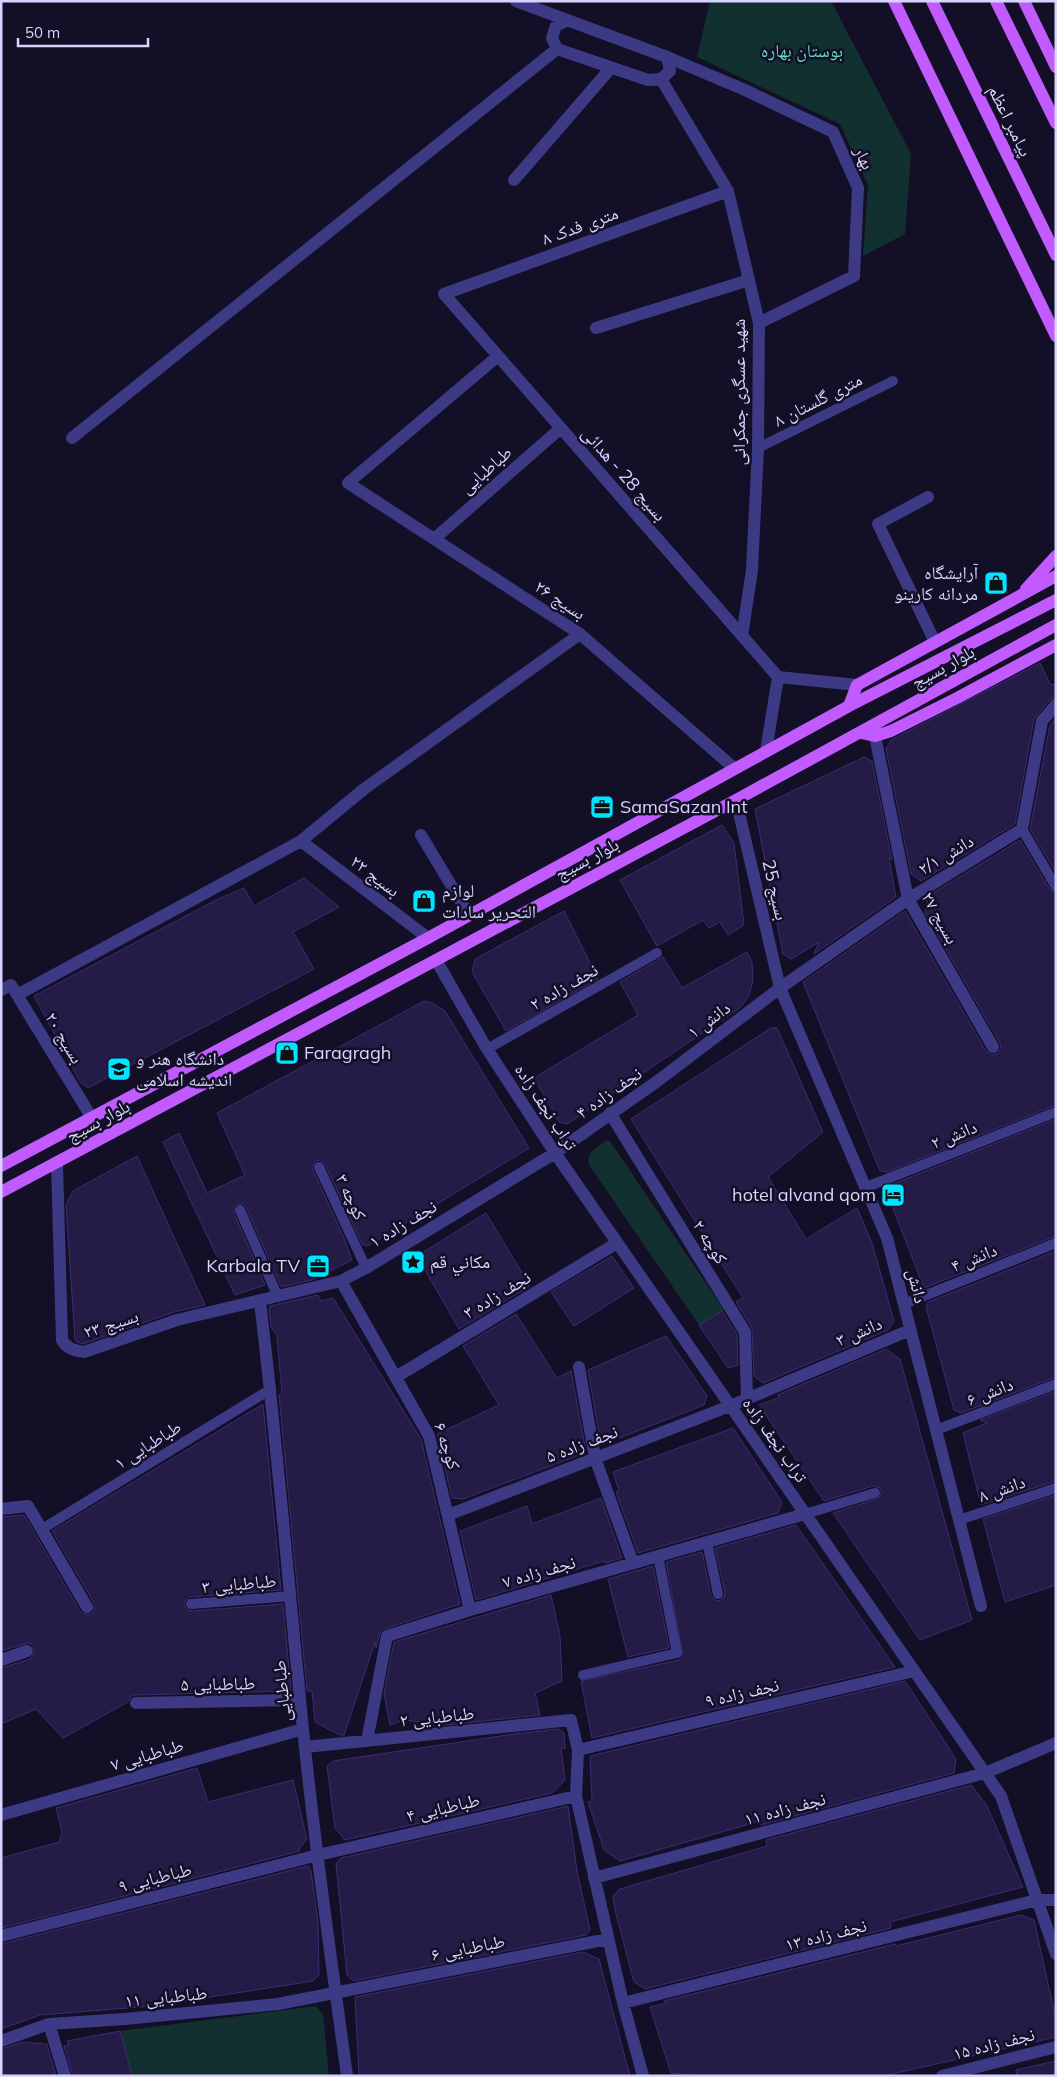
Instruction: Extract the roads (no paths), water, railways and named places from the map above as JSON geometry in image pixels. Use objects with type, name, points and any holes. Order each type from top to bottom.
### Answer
[{"type":"main road","points":[[894,1],[1056,336]]},
{"type":"main road","name":"پیامبر اعظم","points":[[932,1],[1056,255]]},
{"type":"main road","points":[[996,1],[1056,123]]},
{"type":"main road","points":[[1024,1],[1056,67]]},
{"type":"main road","points":[[1018,596],[1056,556]]},
{"type":"main road","points":[[849,706],[857,685],[1056,576]]},
{"type":"main road","name":"بلوار بسیج","points":[[3,1161],[92,1118],[428,938],[849,706],[1056,600]]},
{"type":"main road","name":"بلوار بسیج","points":[[1,1192],[861,733],[1056,625]]},
{"type":"main road","points":[[861,733],[875,736],[891,731],[958,698],[1056,645]]},
{"type":"street","points":[[516,1],[568,20],[667,57],[670,71],[660,79],[648,80],[557,49],[552,38],[556,26],[568,20]]},
{"type":"street","points":[[72,438],[557,49]]},
{"type":"street","name":"بهار","points":[[667,57],[745,90],[833,132],[858,188],[854,276],[759,323]]},
{"type":"street","points":[[514,180],[610,68]]},
{"type":"street","name":"شهید عسگری جمکرانی","points":[[660,79],[728,191],[759,323],[758,448],[752,570],[742,636]]},
{"type":"street","name":"۸ متری فدک","points":[[444,294],[728,191]]},
{"type":"street","points":[[596,328],[749,280]]},
{"type":"street","name":"بسیج 28 - هدائی","points":[[444,294],[778,677]]},
{"type":"street","name":"بسیج ۲۶","points":[[498,356],[348,483],[580,634],[734,768]]},
{"type":"street","name":"طباطبایی","points":[[434,539],[561,428]]},
{"type":"street","points":[[928,497],[878,524],[934,642]]},
{"type":"street","points":[[1,990],[11,985],[17,996],[301,841],[364,789],[580,634]]},
{"type":"street","points":[[766,751],[778,677],[857,685]]},
{"type":"street","points":[[1022,829],[1042,721],[1056,705]]},
{"type":"street","name":"بسیج ۲۷","points":[[875,736],[908,898],[993,1047]]},
{"type":"street","name":"بسیج 25","points":[[736,800],[780,988]]},
{"type":"street","name":"دانش ۲/۱","points":[[780,988],[908,898],[1022,829]]},
{"type":"street","points":[[421,835],[469,915]]},
{"type":"street","name":"بسیج ۲۲","points":[[301,841],[428,938]]},
{"type":"street","name":"تراب نجف زاده","points":[[436,960],[487,1049],[555,1153],[1001,1796],[1056,1954]]},
{"type":"street","name":"دانش ۱","points":[[659,1080],[780,988]]},
{"type":"street","name":"دانش","points":[[780,988],[887,1238],[981,1606]]},
{"type":"street","name":"بسیج ۲۰","points":[[17,996],[92,1118]]},
{"type":"street","name":"نجف زاده ۴","points":[[555,1153],[659,1080]]},
{"type":"street","name":"کوچه ۲","points":[[610,1113],[746,1332],[747,1399]]},
{"type":"street","name":"نجف زاده ۱","points":[[260,1302],[342,1281],[555,1153]]},
{"type":"street","name":"بسیج ۲۳","points":[[57,1162],[62,1340],[64,1344],[73,1350],[84,1352],[177,1320],[260,1302]]},
{"type":"street","name":"نجف زاده ۳","points":[[396,1377],[617,1243]]},
{"type":"street","name":"کوچه ۶","points":[[342,1281],[429,1436],[470,1610]]},
{"type":"street","name":"طباطبایی","points":[[260,1302],[271,1389],[303,1729],[347,2076]]},
{"type":"street","name":"دانش ۳","points":[[747,1399],[910,1330]]},
{"type":"street","points":[[578,1367],[595,1458],[633,1563]]},
{"type":"street","name":"نجف زاده ۵","points":[[448,1515],[747,1399]]},
{"type":"street","points":[[1,1510],[28,1506],[87,1607]]},
{"type":"street","name":"نجف زاده ۷","points":[[368,1742],[387,1636],[470,1610],[805,1514]]},
{"type":"street","points":[[1,1660],[27,1651]]},
{"type":"street","name":"نجف زاده ۹","points":[[578,1750],[914,1671]]},
{"type":"street","name":"طباطبایی ۵","points":[[136,1703],[300,1700]]},
{"type":"street","name":"طباطبایی ۲","points":[[306,1747],[571,1720],[578,1750]]},
{"type":"street","name":"طباطبایی ۷","points":[[1,1815],[303,1729]]},
{"type":"street","name":"نجف زاده ۱۱","points":[[594,1878],[985,1773],[1056,1743]]},
{"type":"street","points":[[578,1750],[576,1796],[623,2004],[643,2076]]},
{"type":"street","name":"طباطبایی ۴","points":[[318,1855],[576,1796]]},
{"type":"street","name":"طباطبایی ۹","points":[[1,1936],[318,1855]]},
{"type":"street","name":"نجف زاده ۱۳","points":[[623,2004],[1037,1900],[1056,1900]]},
{"type":"street","name":"طباطبایی ۶","points":[[336,1992],[608,1939]]},
{"type":"street","name":"طباطبایی ۱۱","points":[[1,2041],[49,2024],[125,2019],[278,2004],[336,1992]]},
{"type":"street","points":[[49,2024],[65,2076]]},
{"type":"street","name":"نجف زاده ۱۵","points":[[942,2076],[1056,2047]]},
{"type":"lane","name":"۸ متری گلستان","points":[[758,448],[893,381]]},
{"type":"lane","points":[[1022,829],[1056,887]]},
{"type":"lane","name":"نجف زاده ۲","points":[[487,1049],[658,953]]},
{"type":"lane","name":"دانش ۲","points":[[864,1188],[1056,1112]]},
{"type":"lane","name":"کوچه ۳","points":[[319,1167],[366,1268]]},
{"type":"lane","points":[[240,1210],[278,1297]]},
{"type":"lane","name":"دانش ۴","points":[[904,1304],[1056,1243]]},
{"type":"lane","name":"دانش ۶","points":[[936,1430],[1056,1384]]},
{"type":"lane","name":"طباطبایی ۱","points":[[42,1529],[271,1389]]},
{"type":"lane","name":"دانش ۸","points":[[959,1520],[1056,1488]]},
{"type":"lane","points":[[805,1514],[875,1493]]},
{"type":"lane","points":[[707,1542],[718,1594]]},
{"type":"lane","points":[[583,1675],[677,1653],[658,1556]]},
{"type":"lane","name":"طباطبایی ۳","points":[[190,1604],[291,1596]]},
{"type":"place","name":"آرایشگاه مردانه کارینو","points":[[996,583]]},
{"type":"place","name":"SamaSazan Int","points":[[602,807]]},
{"type":"place","name":"لوازم التحریر سادات","points":[[424,901]]},
{"type":"place","name":"Faragragh","points":[[287,1053]]},
{"type":"place","name":"دانشگاه هنر و اندیشه اسلامی","points":[[119,1069]]},
{"type":"place","name":"hotel alvand qom","points":[[893,1195]]},
{"type":"place","name":"مكاني قم","points":[[413,1262]]},
{"type":"place","name":"Karbala TV","points":[[318,1266]]},
{"type":"park label","name":"بوستان بهاره","points":[[802,51]]}]
